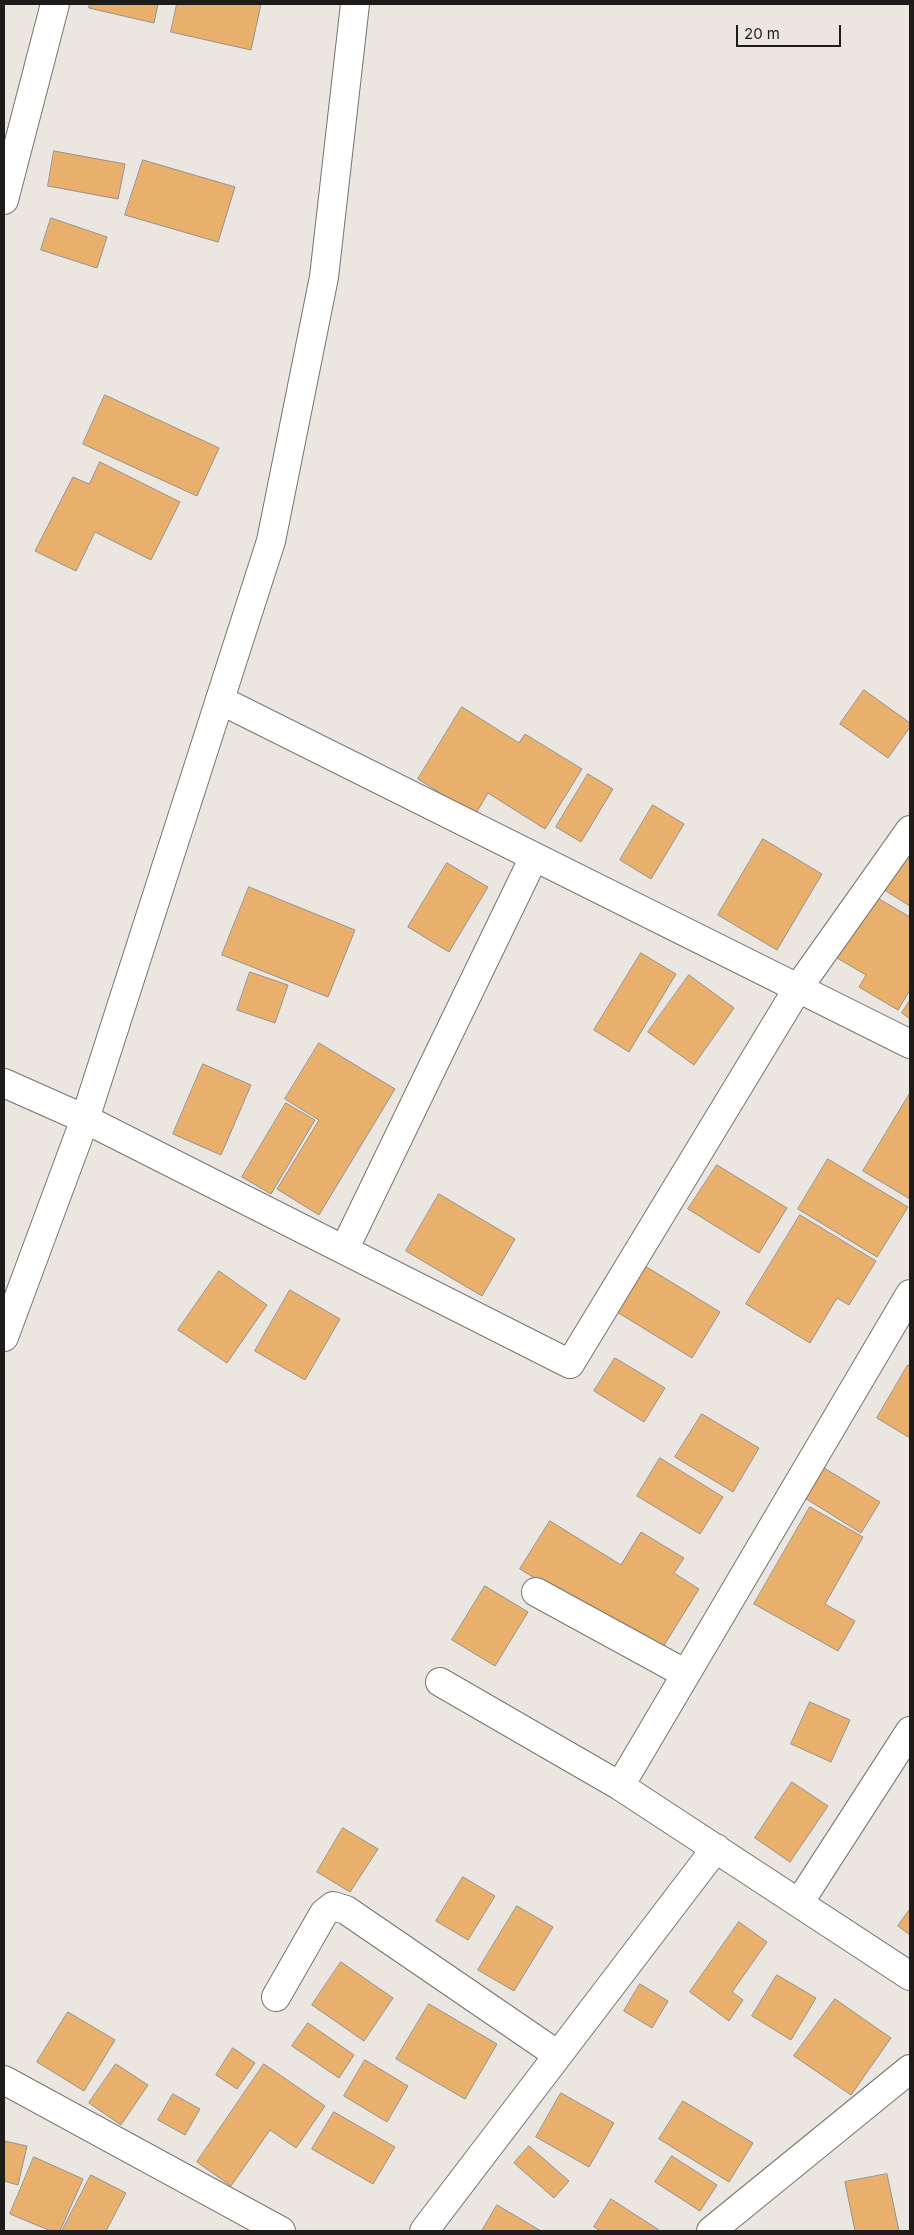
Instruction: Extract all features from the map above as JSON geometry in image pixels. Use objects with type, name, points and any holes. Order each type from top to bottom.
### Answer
[{"type":"street","points":[[4,200],[55,4]]},
{"type":"street","points":[[4,1336],[85,1119],[271,541],[324,277],[356,4]]},
{"type":"street","points":[[220,700],[910,1044]]},
{"type":"street","points":[[4,1083],[85,1119],[570,1364],[798,988],[910,830]]},
{"type":"street","points":[[344,1250],[534,857]]},
{"type":"street","points":[[620,1786],[686,1674],[902,1327],[910,1294]]},
{"type":"street","points":[[536,1592],[686,1674]]},
{"type":"street","points":[[440,1682],[620,1786],[910,1976]]},
{"type":"street","points":[[799,1903],[910,1731]]},
{"type":"street","points":[[424,2231],[716,1848]]},
{"type":"street","points":[[276,1997],[324,1913],[333,1906],[346,1910],[558,2055]]},
{"type":"street","points":[[711,2231],[910,2069]]},
{"type":"street","points":[[4,2080],[281,2231]]},
{"type":"building","points":[[90,4],[158,4],[154,23],[89,8]]},
{"type":"building","points":[[177,4],[261,4],[251,50],[171,32]]},
{"type":"building","points":[[54,151],[125,164],[118,199],[48,186]]},
{"type":"building","points":[[143,160],[235,187],[218,242],[125,215]]},
{"type":"building","points":[[51,218],[107,237],[97,268],[41,250]]},
{"type":"building","points":[[105,395],[219,448],[197,496],[83,444]]},
{"type":"building","points":[[100,462],[180,502],[151,560],[95,532],[76,571],[35,551],[73,477],[89,484]]},
{"type":"building","points":[[864,690],[910,723],[910,727],[888,758],[840,724]]},
{"type":"building","points":[[462,707],[519,743],[525,734],[582,769],[545,829],[488,793],[475,815],[418,779]]},
{"type":"building","points":[[588,774],[613,789],[581,842],[556,827]]},
{"type":"building","points":[[653,805],[684,824],[651,879],[620,860]]},
{"type":"building","points":[[763,839],[822,874],[777,950],[718,915]]},
{"type":"building","points":[[910,847],[910,906],[881,888]]},
{"type":"building","points":[[447,863],[488,887],[449,952],[408,927]]},
{"type":"building","points":[[249,887],[355,930],[328,997],[222,955]]},
{"type":"building","points":[[869,893],[910,917],[910,990],[898,1010],[859,987],[866,975],[832,955]]},
{"type":"building","points":[[641,953],[676,974],[629,1052],[594,1030]]},
{"type":"building","points":[[250,972],[288,985],[275,1023],[237,1010]]},
{"type":"building","points":[[689,975],[734,1008],[694,1065],[648,1032]]},
{"type":"building","points":[[910,1000],[910,1019],[902,1013]]},
{"type":"building","points":[[319,1043],[395,1089],[319,1215],[277,1189],[319,1120],[285,1099]]},
{"type":"building","points":[[203,1064],[251,1085],[221,1155],[173,1134]]},
{"type":"building","points":[[910,1093],[910,1199],[863,1171]]},
{"type":"building","points":[[286,1103],[315,1120],[271,1194],[242,1177]]},
{"type":"building","points":[[828,1159],[908,1207],[877,1257],[798,1209]]},
{"type":"building","points":[[717,1165],[787,1208],[759,1253],[688,1209]]},
{"type":"building","points":[[439,1194],[515,1239],[482,1296],[406,1251]]},
{"type":"building","points":[[800,1215],[876,1261],[849,1305],[837,1298],[810,1343],[746,1304]]},
{"type":"building","points":[[645,1266],[720,1312],[692,1358],[617,1312]]},
{"type":"building","points":[[219,1271],[267,1305],[227,1363],[178,1330]]},
{"type":"building","points":[[290,1290],[340,1319],[305,1380],[255,1351]]},
{"type":"building","points":[[615,1358],[665,1388],[644,1422],[594,1391]]},
{"type":"building","points":[[908,1365],[910,1366],[910,1438],[877,1418]]},
{"type":"building","points":[[702,1414],[759,1448],[733,1492],[675,1457]]},
{"type":"building","points":[[660,1458],[723,1497],[700,1534],[637,1496]]},
{"type":"building","points":[[819,1465],[880,1502],[861,1533],[800,1495]]},
{"type":"building","points":[[810,1507],[863,1537],[825,1604],[855,1621],[838,1651],[754,1604]]},
{"type":"building","points":[[550,1521],[621,1565],[641,1532],[684,1558],[674,1573],[699,1589],[658,1655],[520,1569]]},
{"type":"building","points":[[485,1586],[528,1612],[495,1666],[452,1640]]},
{"type":"building","points":[[810,1702],[850,1720],[831,1762],[791,1744]]},
{"type":"building","points":[[792,1782],[828,1806],[790,1862],[755,1838]]},
{"type":"building","points":[[343,1828],[378,1849],[350,1892],[317,1872]]},
{"type":"building","points":[[463,1877],[495,1896],[468,1940],[436,1921]]},
{"type":"building","points":[[517,1906],[553,1927],[514,1991],[478,1970]]},
{"type":"building","points":[[910,1909],[910,1935],[898,1926]]},
{"type":"building","points":[[739,1922],[767,1942],[732,1992],[743,2000],[729,2021],[690,1992]]},
{"type":"building","points":[[341,1962],[393,1998],[364,2041],[312,2005]]},
{"type":"building","points":[[777,1975],[816,1998],[791,2040],[752,2016]]},
{"type":"building","points":[[640,1984],[668,2001],[652,2028],[624,2011]]},
{"type":"building","points":[[835,1999],[891,2038],[851,2095],[794,2056]]},
{"type":"building","points":[[429,2004],[497,2044],[465,2099],[396,2059]]},
{"type":"building","points":[[68,2012],[115,2040],[84,2091],[37,2062]]},
{"type":"building","points":[[308,2023],[354,2055],[339,2078],[292,2046]]},
{"type":"building","points":[[233,2048],[255,2063],[237,2089],[216,2075]]},
{"type":"building","points":[[365,2060],[408,2086],[387,2122],[344,2096]]},
{"type":"building","points":[[116,2064],[148,2085],[121,2125],[89,2103]]},
{"type":"building","points":[[264,2064],[325,2106],[296,2148],[270,2130],[231,2186],[197,2162]]},
{"type":"building","points":[[561,2093],[614,2123],[589,2167],[536,2137]]},
{"type":"building","points":[[173,2094],[200,2109],[185,2135],[158,2120]]},
{"type":"building","points":[[683,2101],[753,2143],[729,2182],[659,2139]]},
{"type":"building","points":[[334,2112],[395,2147],[373,2184],[312,2149]]},
{"type":"building","points":[[4,2141],[27,2146],[18,2185],[4,2181]]},
{"type":"building","points":[[529,2146],[569,2181],[554,2198],[514,2163]]},
{"type":"building","points":[[672,2156],[717,2185],[700,2211],[655,2182]]},
{"type":"building","points":[[34,2157],[83,2179],[60,2231],[51,2231],[10,2214]]},
{"type":"building","points":[[887,2174],[899,2231],[855,2231],[845,2182]]},
{"type":"building","points":[[91,2175],[126,2193],[106,2231],[62,2231]]},
{"type":"building","points":[[611,2199],[659,2230],[601,2231],[594,2227]]},
{"type":"building","points":[[497,2205],[541,2231],[482,2231]]}]
